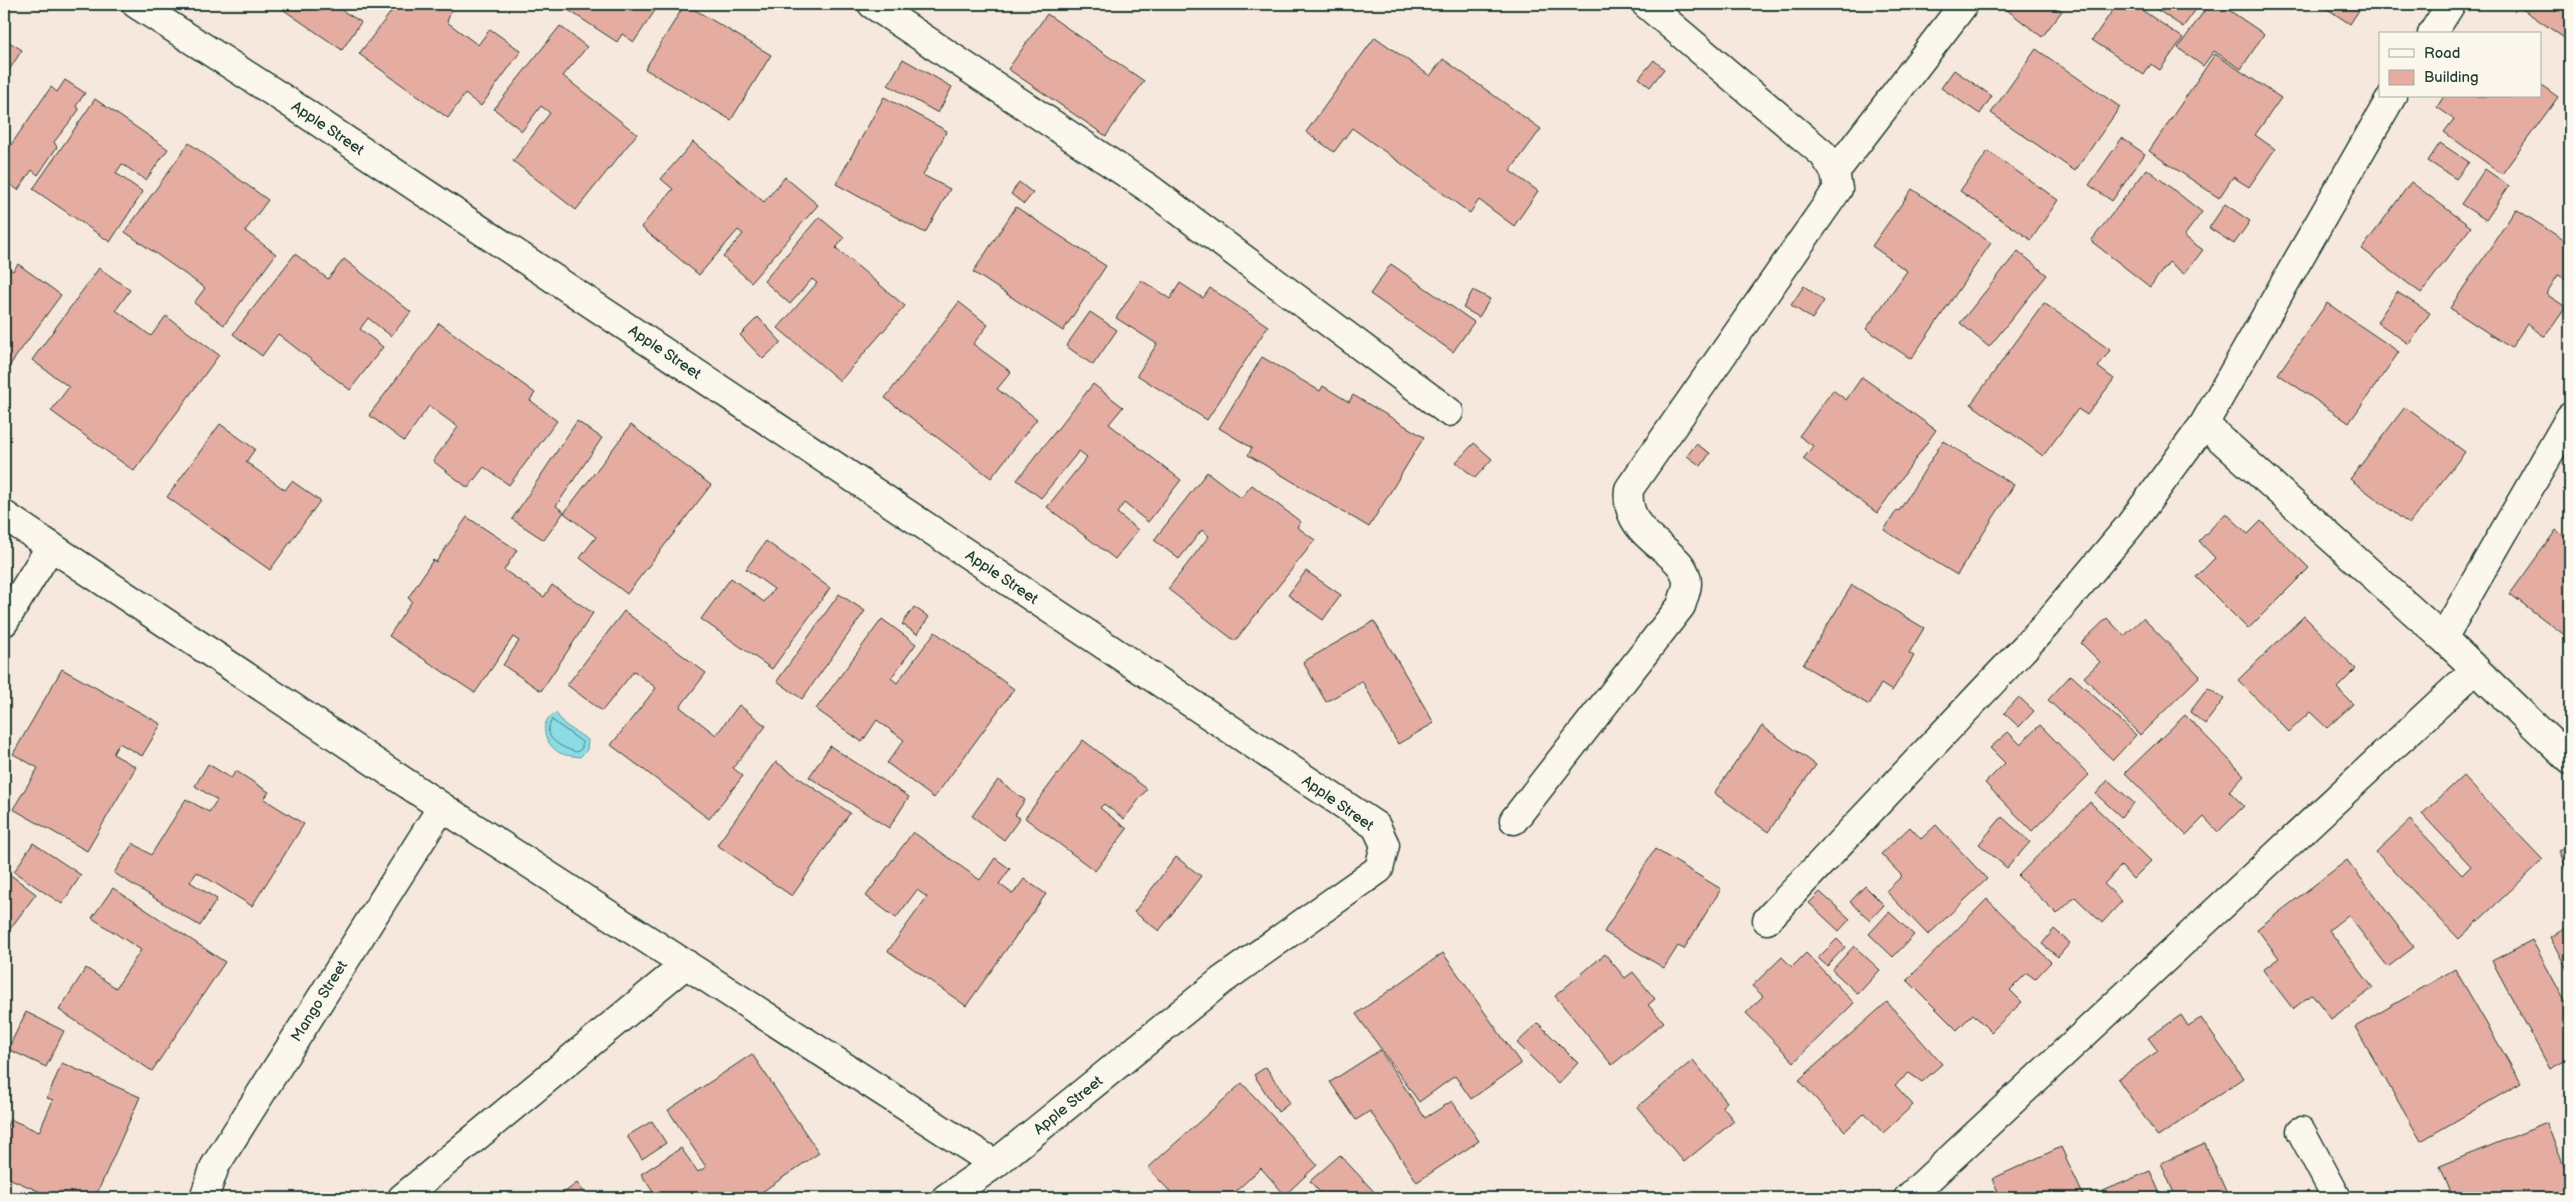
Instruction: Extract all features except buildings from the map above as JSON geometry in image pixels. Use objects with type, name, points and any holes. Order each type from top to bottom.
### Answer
[{"type":"street","name":"Apple Street","points":[[136,4],[312,117],[1376,826],[1384,844],[1379,869],[1221,981],[995,1164],[946,1198]]},
{"type":"street","points":[[872,4],[1150,189],[1449,412]]},
{"type":"street","points":[[1514,820],[1681,606],[1687,583],[1684,569],[1638,526],[1628,502],[1630,489],[1838,189],[1835,172],[1823,154],[1646,4]]},
{"type":"street","points":[[1835,172],[1964,4]]},
{"type":"street","points":[[2433,32],[2451,4]]},
{"type":"street","points":[[1767,920],[2045,626],[2130,525],[2204,424],[2391,98]]},
{"type":"street","points":[[2443,638],[2570,417]]},
{"type":"street","points":[[2204,424],[2443,638],[2570,760]]},
{"type":"street","points":[[4,515],[442,807],[995,1164]]},
{"type":"street","points":[[4,622],[51,546]]},
{"type":"street","points":[[1908,1198],[2476,669]]},
{"type":"street","name":"Mango Street","points":[[204,1198],[215,1166],[442,807]]},
{"type":"street","points":[[402,1198],[686,964]]},
{"type":"street","points":[[2301,1131],[2337,1198]]},
{"type":"water","points":[[556,713],[564,724],[588,740],[587,750],[580,757],[560,753],[550,744],[545,733],[546,721]]}]
